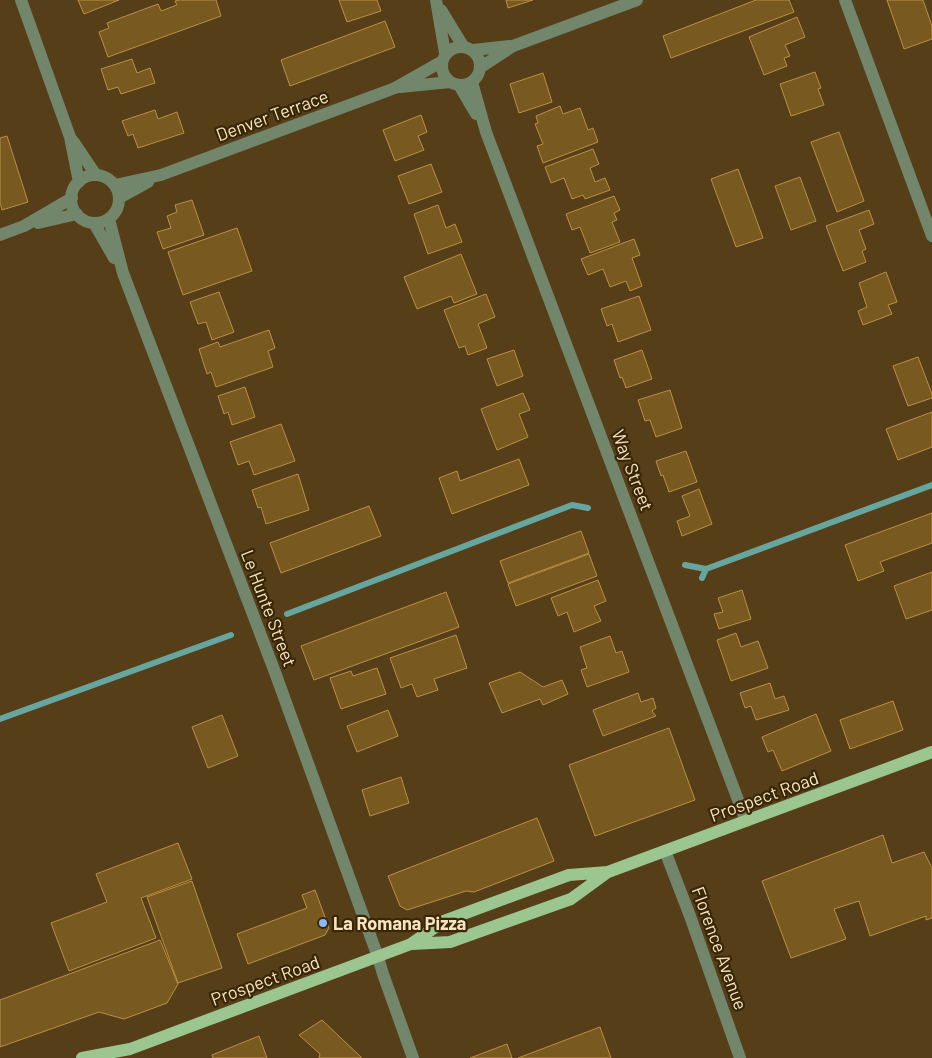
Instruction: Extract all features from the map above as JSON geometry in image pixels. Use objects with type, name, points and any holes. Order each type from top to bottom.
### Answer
[{"type":"main road","name":"Prospect Road","points":[[82,1058],[130,1048],[378,957],[411,944],[444,921],[569,875],[608,872],[932,752]]},
{"type":"main road","name":"Prospect Road","points":[[411,944],[450,942],[571,899],[608,872]]},
{"type":"main road","name":"Prospect Road","points":[[116,1058],[130,1048]]},
{"type":"street","points":[[21,0],[70,137],[79,182]]},
{"type":"street","points":[[480,68],[513,46],[637,0]]},
{"type":"street","points":[[845,0],[932,236]]},
{"type":"street","points":[[436,2],[468,48],[479,58],[480,68],[478,75],[472,82],[466,85],[454,84],[442,70],[443,58],[436,2]]},
{"type":"street","points":[[443,58],[453,47],[513,46]]},
{"type":"street","name":"Denver Terrace","points":[[115,185],[161,175],[395,88],[443,58]]},
{"type":"street","name":"Way Street","points":[[472,82],[486,132],[746,821]]},
{"type":"street","name":"Denver Terrace","points":[[395,88],[454,84]]},
{"type":"street","name":"Way Street","points":[[454,84],[486,132]]},
{"type":"street","points":[[70,137],[96,175]]},
{"type":"street","points":[[96,175],[108,178],[115,185],[119,198],[117,209],[109,219],[94,223],[83,219],[77,214],[72,206],[72,198],[74,188],[79,182],[87,177],[96,175]]},
{"type":"street","name":"Denver Terrace","points":[[119,198],[161,175]]},
{"type":"street","points":[[24,226],[72,198]]},
{"type":"street","points":[[0,235],[24,226],[77,214]]},
{"type":"street","name":"Le Hunte Street","points":[[109,219],[123,273],[276,675],[413,1058]]},
{"type":"street","name":"Le Hunte Street","points":[[94,223],[123,273]]},
{"type":"street","name":"Florence Avenue","points":[[665,851],[740,1058]]},
{"type":"building","points":[[78,0],[119,0],[84,14]]},
{"type":"building","points":[[216,0],[221,16],[108,57],[99,32],[109,28],[107,23],[158,4],[161,11],[177,5],[175,1]]},
{"type":"building","points":[[339,0],[377,0],[381,11],[347,22]]},
{"type":"building","points":[[506,0],[533,0],[508,8]]},
{"type":"building","points":[[756,0],[789,0],[794,12],[671,58],[663,36]]},
{"type":"building","points":[[887,0],[923,0],[932,26],[932,39],[904,49]]},
{"type":"building","points":[[797,17],[805,37],[785,45],[790,56],[784,58],[787,66],[764,75],[749,37]]},
{"type":"building","points":[[385,21],[395,47],[290,86],[281,60]]},
{"type":"building","points":[[132,59],[137,73],[150,68],[155,83],[121,94],[118,87],[108,90],[101,69]]},
{"type":"building","points":[[815,72],[821,88],[818,89],[824,105],[791,116],[780,84]]},
{"type":"building","points":[[543,73],[552,102],[519,113],[510,84]]},
{"type":"building","points":[[560,106],[563,114],[580,108],[588,130],[593,128],[598,142],[543,163],[537,146],[543,144],[535,124],[538,123],[536,116]]},
{"type":"building","points":[[155,110],[158,119],[177,112],[184,133],[138,148],[133,134],[128,136],[122,121]]},
{"type":"building","points":[[421,115],[427,132],[418,136],[424,150],[395,161],[383,130]]},
{"type":"building","points":[[839,132],[864,201],[837,212],[811,142]]},
{"type":"building","points":[[7,136],[28,202],[2,210],[0,202],[0,138]]},
{"type":"building","points":[[593,149],[599,164],[590,168],[595,182],[605,178],[610,190],[585,199],[583,195],[572,199],[564,178],[551,183],[545,167]]},
{"type":"building","points":[[431,164],[442,192],[409,204],[398,176]]},
{"type":"building","points":[[738,169],[763,238],[736,247],[711,179]]},
{"type":"building","points":[[800,177],[816,221],[791,230],[775,186]]},
{"type":"building","points":[[614,196],[620,210],[614,213],[617,220],[612,222],[620,242],[590,253],[580,227],[572,230],[566,214]]},
{"type":"building","points":[[192,200],[204,235],[163,249],[157,232],[171,228],[167,216],[177,212],[175,205]]},
{"type":"building","points":[[438,205],[446,228],[455,224],[462,242],[428,254],[414,214]]},
{"type":"building","points":[[869,210],[874,224],[859,230],[866,249],[862,251],[866,262],[843,271],[826,226]]},
{"type":"building","points":[[237,228],[252,271],[183,295],[168,252]]},
{"type":"building","points":[[634,239],[640,255],[632,258],[642,286],[630,291],[626,281],[610,287],[603,269],[588,275],[581,259]]},
{"type":"building","points":[[461,254],[477,294],[454,303],[451,296],[417,309],[404,277]]},
{"type":"building","points":[[886,272],[897,302],[888,305],[892,314],[863,325],[858,311],[867,307],[859,283]]},
{"type":"building","points":[[219,292],[234,332],[212,340],[206,322],[198,324],[190,302]]},
{"type":"building","points":[[486,294],[495,317],[478,324],[487,348],[468,355],[465,346],[459,348],[444,310]]},
{"type":"building","points":[[639,296],[651,330],[618,342],[612,324],[607,326],[601,309]]},
{"type":"building","points":[[269,330],[275,348],[268,351],[273,367],[216,387],[211,372],[207,374],[199,349],[218,342],[220,347]]},
{"type":"building","points":[[514,350],[523,376],[497,386],[487,359]]},
{"type":"building","points":[[642,350],[652,379],[626,388],[622,377],[620,378],[614,360]]},
{"type":"building","points":[[918,357],[932,398],[908,406],[893,366]]},
{"type":"building","points":[[245,387],[255,417],[232,425],[228,412],[224,414],[218,396]]},
{"type":"building","points":[[670,390],[682,428],[656,437],[650,420],[645,421],[638,400]]},
{"type":"building","points":[[523,393],[530,410],[519,414],[528,437],[497,450],[481,409]]},
{"type":"building","points":[[932,412],[932,447],[898,460],[886,429]]},
{"type":"building","points":[[281,424],[295,461],[254,475],[249,461],[238,465],[230,442]]},
{"type":"building","points":[[686,451],[697,482],[669,492],[656,461]]},
{"type":"building","points":[[519,459],[529,485],[452,514],[439,478],[457,471],[460,481]]},
{"type":"building","points":[[298,474],[309,510],[266,524],[261,507],[258,508],[252,490]]},
{"type":"building","points":[[699,489],[712,524],[682,536],[677,521],[690,516],[682,496]]},
{"type":"building","points":[[369,506],[381,536],[281,573],[270,543]]},
{"type":"building","points":[[932,513],[932,543],[880,562],[884,571],[858,581],[845,545]]},
{"type":"building","points":[[581,531],[589,553],[508,583],[500,561]]},
{"type":"building","points":[[589,554],[597,576],[516,606],[508,584]]},
{"type":"building","points":[[932,572],[932,610],[906,619],[894,586]]},
{"type":"building","points":[[598,580],[606,601],[594,606],[601,621],[574,632],[567,612],[558,616],[551,598]]},
{"type":"building","points":[[742,590],[751,619],[719,629],[714,614],[723,612],[718,598]]},
{"type":"building","points":[[446,592],[459,627],[314,680],[301,646]]},
{"type":"building","points":[[736,633],[741,647],[758,641],[768,668],[731,681],[717,640]]},
{"type":"building","points":[[456,635],[467,668],[434,679],[438,690],[417,697],[412,684],[401,688],[390,658]]},
{"type":"building","points":[[610,636],[616,653],[622,651],[629,672],[587,687],[581,670],[587,668],[580,647]]},
{"type":"building","points":[[377,668],[386,694],[341,709],[330,678],[351,671],[353,676]]},
{"type":"building","points":[[520,672],[543,687],[562,680],[568,694],[543,705],[540,699],[502,713],[489,683]]},
{"type":"building","points":[[770,683],[775,699],[784,696],[789,710],[756,720],[751,706],[745,708],[740,693]]},
{"type":"building","points":[[638,693],[641,702],[653,698],[656,708],[652,711],[656,716],[603,736],[593,710]]},
{"type":"building","points":[[893,701],[903,730],[850,749],[840,720]]},
{"type":"building","points":[[388,710],[398,736],[357,752],[347,726]]},
{"type":"building","points":[[816,714],[831,751],[782,771],[773,750],[768,752],[762,737]]},
{"type":"building","points":[[222,715],[238,756],[208,768],[192,727]]},
{"type":"building","points":[[669,728],[695,800],[595,836],[569,765]]},
{"type":"building","points":[[401,777],[409,803],[370,816],[362,790]]},
{"type":"building","points":[[537,818],[554,861],[474,892],[466,891],[407,910],[400,906],[388,876]]},
{"type":"building","points":[[883,835],[892,863],[924,852],[932,868],[932,918],[926,920],[926,916],[870,936],[859,901],[834,909],[846,939],[791,958],[762,881]]},
{"type":"building","points":[[178,843],[192,879],[141,898],[156,938],[69,971],[51,923],[107,902],[96,874]]},
{"type":"building","points":[[192,881],[222,968],[178,983],[147,897]]},
{"type":"building","points":[[315,890],[329,928],[325,935],[248,964],[237,934],[307,908],[302,895]]},
{"type":"building","points":[[160,940],[178,984],[167,1003],[124,1019],[99,1012],[0,1047],[0,1000]]},
{"type":"building","points":[[322,1020],[362,1058],[319,1058],[320,1054],[299,1035]]},
{"type":"building","points":[[600,1027],[611,1058],[518,1058]]},
{"type":"building","points":[[259,1036],[267,1058],[213,1058],[212,1055]]},
{"type":"building","points":[[507,1044],[512,1058],[470,1058]]},
{"type":"waterway","points":[[685,565],[706,569],[932,485]]},
{"type":"waterway","points":[[287,614],[572,505],[588,508]]},
{"type":"waterway","points":[[702,578],[706,569]]},
{"type":"waterway","points":[[0,719],[231,635]]},
{"type":"place","name":"La Romana Pizza","points":[[323,923]]}]
